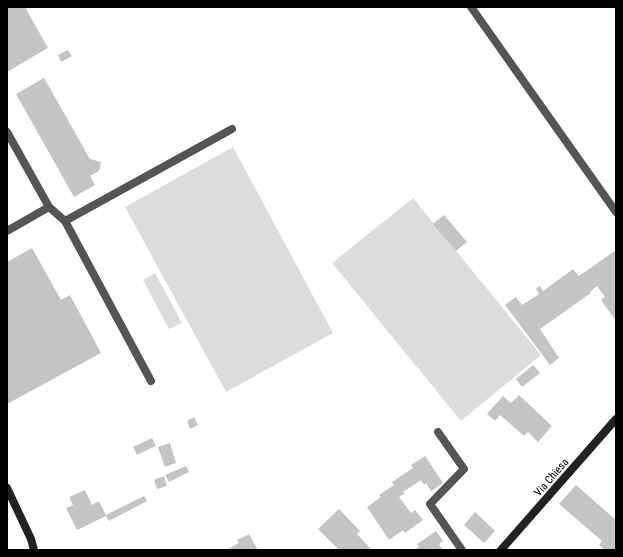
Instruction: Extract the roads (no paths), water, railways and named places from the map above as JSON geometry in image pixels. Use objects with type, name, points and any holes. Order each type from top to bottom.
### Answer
[{"type":"street","points":[[471,7],[616,212]]},
{"type":"street","points":[[64,221],[232,129]]},
{"type":"street","points":[[7,132],[49,207],[64,221],[151,381]]},
{"type":"street","points":[[7,232],[49,207]]},
{"type":"street","name":"Via Chiesa","points":[[502,550],[616,419]]},
{"type":"street","points":[[438,432],[464,469],[430,504],[462,550]]},
{"type":"street","points":[[7,488],[31,539],[34,550]]}]
